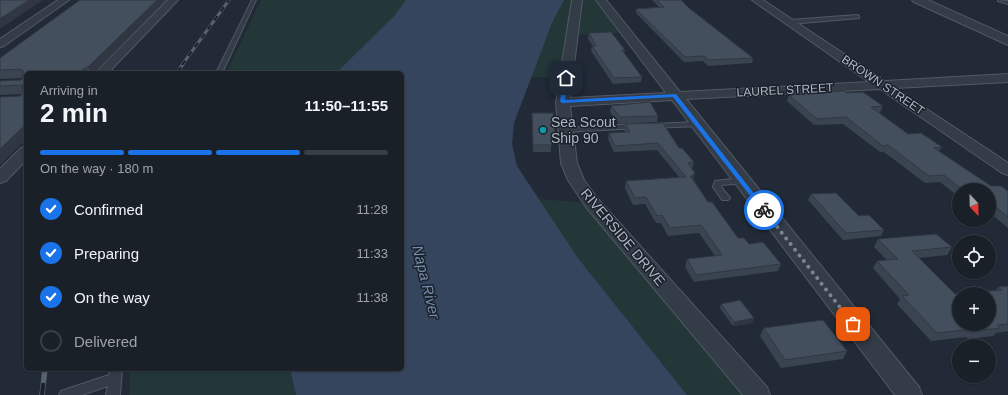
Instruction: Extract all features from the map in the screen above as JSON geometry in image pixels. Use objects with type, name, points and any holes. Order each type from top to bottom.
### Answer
[{"type":"street","points":[[0,44],[64,0]]},
{"type":"street","points":[[103,71],[173,0]]},
{"type":"street","name":"RIVERSIDE DRIVE","points":[[577,0],[563,102],[569,162],[576,180],[592,203],[758,395]]},
{"type":"street","points":[[601,0],[674,96],[910,395]]},
{"type":"street","name":"BROWN STREET","points":[[757,0],[1008,170]]},
{"type":"street","points":[[918,0],[1008,41]]},
{"type":"street","name":"LAUREL STREET","points":[[563,102],[1008,78]]},
{"type":"street","points":[[0,178],[24,153]]},
{"type":"lane","points":[[220,71],[254,0]]},
{"type":"lane","points":[[1000,0],[1008,3]]},
{"type":"lane","points":[[790,22],[857,17]]},
{"type":"lane","points":[[565,130],[696,124]]},
{"type":"lane","points":[[725,198],[718,187],[718,183],[741,181]]},
{"type":"lane","points":[[66,395],[115,374],[113,395]]},
{"type":"green space","points":[[261,0],[406,0],[394,16],[338,71],[227,71]]},
{"type":"green space","points":[[564,0],[601,0],[626,33],[572,35],[566,78],[530,77],[552,23]]},
{"type":"green space","points":[[538,199],[592,203],[758,395],[687,395],[578,258]]},
{"type":"green space","points":[[130,371],[290,371],[296,395],[129,395]]},
{"type":"water","name":"Napa River","points":[[406,0],[564,0],[552,23],[514,123],[512,144],[517,166],[578,258],[687,395],[296,395],[290,371],[404,371],[404,71],[338,71],[394,16]]},
{"type":"building","points":[[0,0],[29,0],[0,19]]},
{"type":"building","points":[[80,0],[157,0],[88,67],[81,71],[24,71],[24,126],[0,149],[0,97],[21,96],[23,86],[0,86],[0,81],[21,80],[23,78],[23,71],[21,69],[0,70],[0,58]]},
{"type":"building","points":[[657,0],[681,0],[689,8],[753,58],[709,60],[704,56],[685,57],[636,9],[664,7]]},
{"type":"building","points":[[611,32],[625,50],[622,50],[642,77],[614,78],[592,46],[596,46],[589,33]]},
{"type":"building","points":[[844,91],[847,93],[863,92],[883,106],[871,107],[908,134],[921,133],[942,147],[934,148],[986,183],[954,183],[944,175],[929,176],[888,145],[883,146],[846,117],[817,119],[789,95]]},
{"type":"building","points":[[650,102],[658,116],[620,117],[611,106]]},
{"type":"building","name":"Sea Scout Ship 90","points":[[532,113],[553,113],[555,133],[551,133],[552,145],[533,145]]},
{"type":"building","points":[[663,123],[679,148],[682,148],[694,162],[688,163],[695,173],[690,177],[708,202],[712,202],[738,238],[744,238],[749,244],[763,242],[781,264],[696,275],[687,259],[722,255],[701,225],[670,228],[662,215],[657,216],[646,197],[635,198],[626,181],[686,177],[658,143],[615,146],[609,133],[630,132],[625,124]]},
{"type":"building","points":[[996,186],[1001,186],[1008,191],[1008,217],[996,207]]},
{"type":"building","points":[[836,193],[859,216],[869,215],[884,230],[846,233],[811,194]]},
{"type":"building","points":[[936,234],[952,247],[912,251],[952,291],[952,331],[954,331],[937,333],[902,296],[909,295],[877,261],[898,259],[878,239]]},
{"type":"building","points":[[1008,286],[1008,324],[997,325],[1000,328],[996,328],[996,291],[1002,290],[998,287]]},
{"type":"building","points":[[740,300],[754,318],[734,322],[721,304]]},
{"type":"building","points":[[823,320],[847,351],[785,360],[764,328]]},
{"type":"railway","points":[[182,65],[229,0]]},
{"type":"railway","points":[[178,71],[183,64]]},
{"type":"railway","points":[[42,395],[45,371]]},
{"type":"way so far","points":[[764,210],[853,324]]},
{"type":"place","name":"Sea Scout Ship 90","points":[[543,130]]},
{"type":"route","points":[[566,78],[563,102],[674,96],[764,210]]}]
